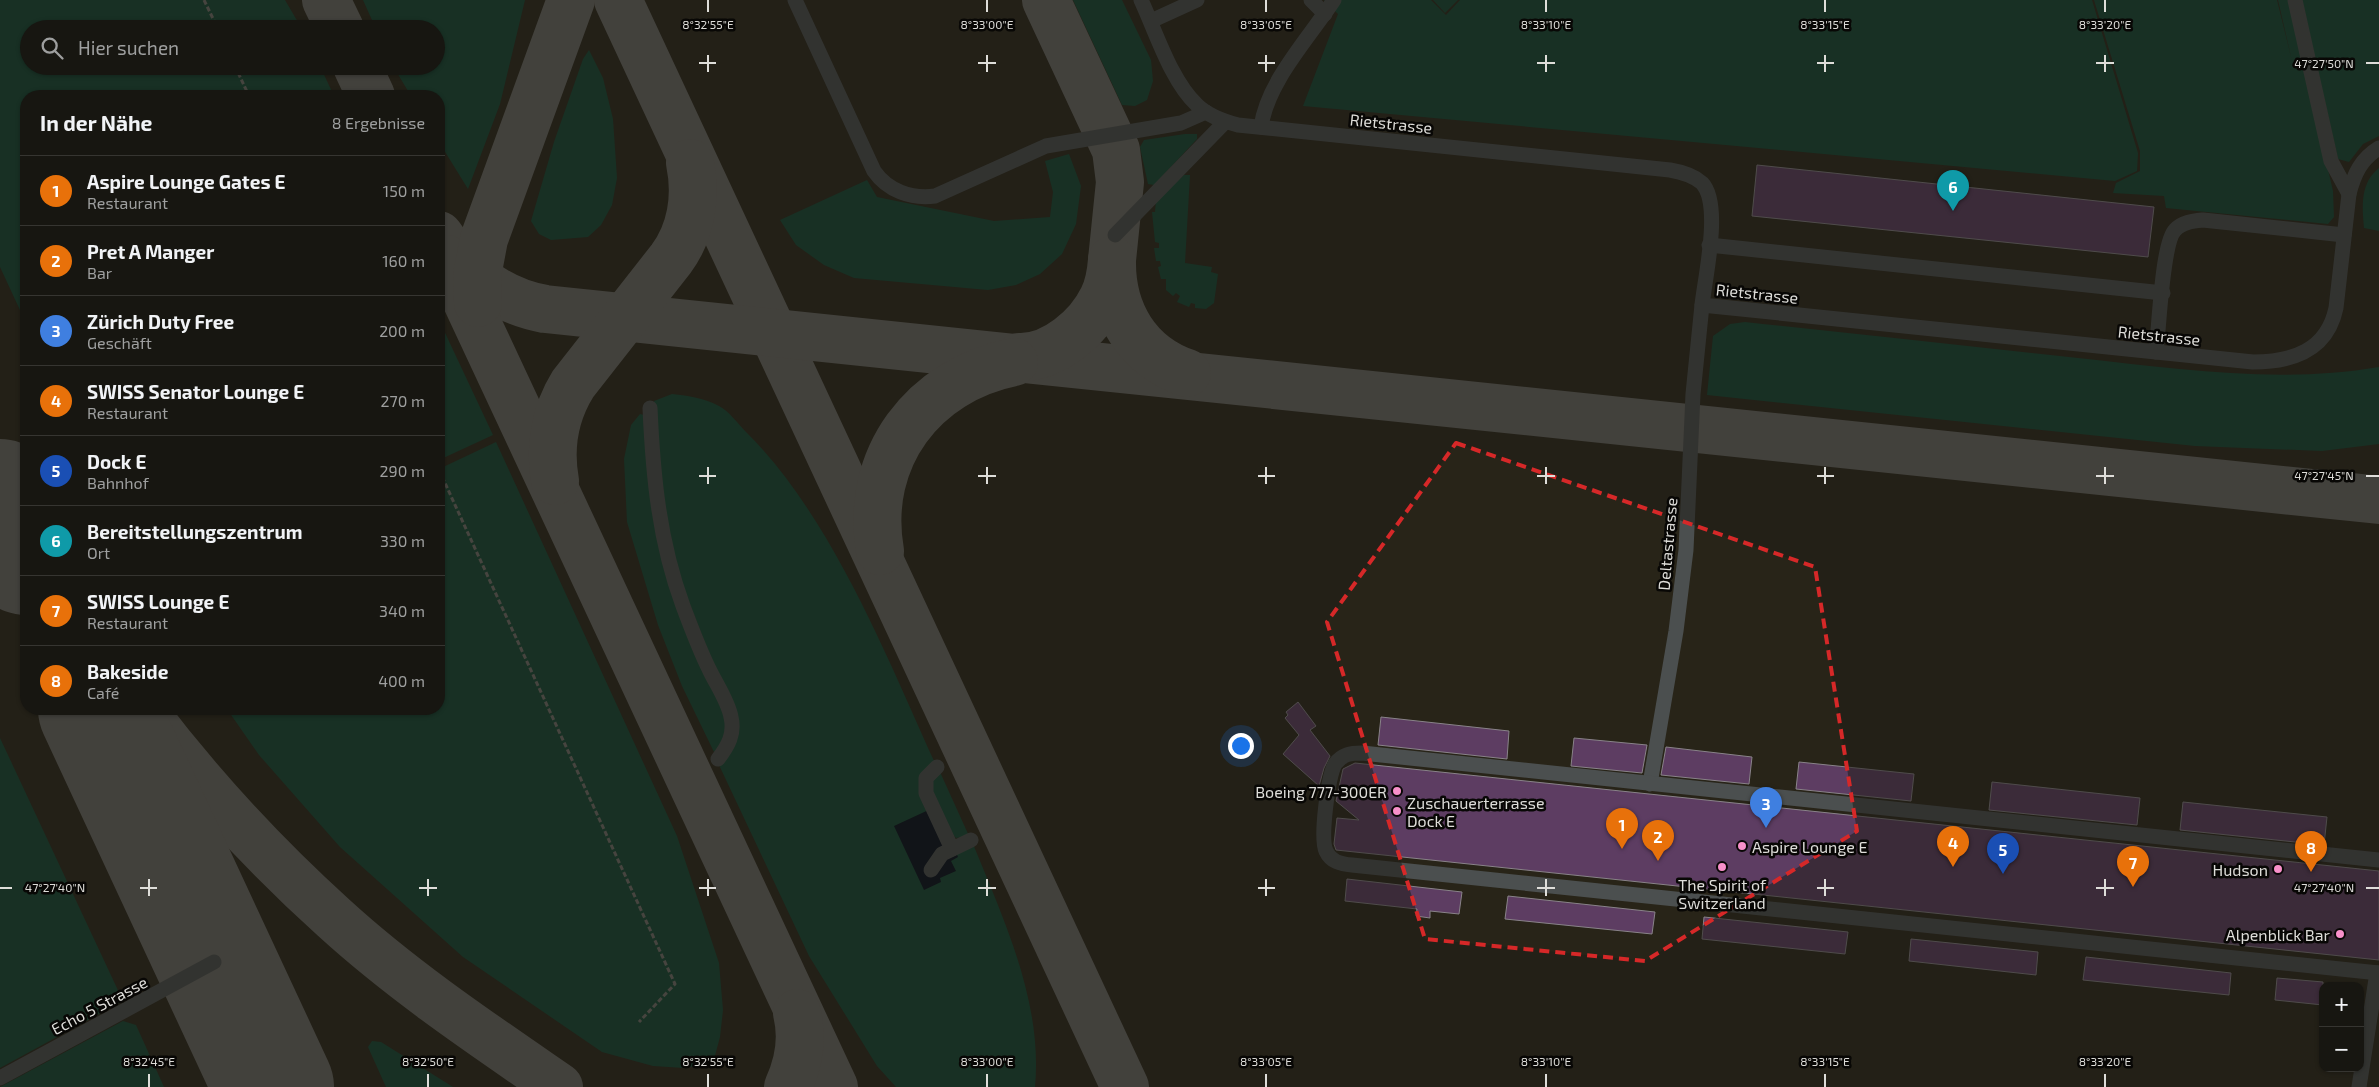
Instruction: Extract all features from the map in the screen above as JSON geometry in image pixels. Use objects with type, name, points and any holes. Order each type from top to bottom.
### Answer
[{"type":"lane","points":[[795,0],[874,171],[887,185],[905,194],[927,197],[942,194],[1029,152],[1046,146],[1181,123],[1206,112]]},
{"type":"lane","name":"Rietstrasse","points":[[1141,0],[1180,83],[1197,105],[1225,122],[1262,128],[1683,173],[1694,178],[1708,192],[1712,216],[1702,305],[2252,362],[2284,360],[2308,350],[2326,336],[2334,318],[2348,194],[2358,168],[2364,160],[2379,148]]},
{"type":"lane","points":[[1151,21],[1197,0]]},
{"type":"lane","points":[[1311,0],[1325,14]]},
{"type":"lane","points":[[1262,128],[1268,99],[1285,70],[1334,0]]},
{"type":"lane","points":[[2294,0],[2331,161],[2348,194]]},
{"type":"lane","points":[[1115,235],[1225,122]]},
{"type":"lane","points":[[2156,352],[2167,246],[2175,230],[2185,223],[2203,220],[2344,235]]},
{"type":"lane","points":[[1709,245],[2163,293]]},
{"type":"lane","name":"Deltastrasse","points":[[1650,784],[1676,631],[1686,550],[1693,394],[1702,305]]},
{"type":"lane","points":[[650,408],[653,467],[658,512],[667,555],[686,613],[707,666],[731,716],[731,738],[718,759]]},
{"type":"lane","points":[[2359,1087],[2378,973],[1352,865],[1337,862],[1326,852],[1324,844],[1330,777],[1336,763],[1346,754],[1362,753],[2379,860]]},
{"type":"lane","points":[[938,767],[926,778],[926,793],[952,849]]},
{"type":"lane","points":[[931,870],[942,854],[971,840]]},
{"type":"lane","name":"Echo 5 Strasse","points":[[0,1078],[214,962]]},
{"type":"path","points":[[204,0],[214,20]]},
{"type":"path","points":[[239,75],[245,90]]},
{"type":"path","points":[[445,483],[675,984],[639,1022]]},
{"type":"highlighted area","points":[[1456,443],[1815,567],[1857,831],[1645,961],[1425,939],[1327,622]]},
{"type":"shaded area","points":[[0,0],[2379,0],[2379,1087],[0,1087]]},
{"type":"green space","points":[[0,0],[285,0],[297,20],[20,20],[20,75],[324,75],[331,90],[20,90],[20,310],[0,267]]},
{"type":"green space","points":[[363,0],[525,0],[500,104],[468,189],[445,152],[445,90],[407,90],[398,75],[445,75],[445,20],[372,20]]},
{"type":"green space","points":[[1073,0],[1122,0],[1151,60],[1153,81],[1147,100],[1135,106],[1122,105]]},
{"type":"green space","points":[[1324,0],[1431,0],[1446,15],[1460,0],[2092,0],[2138,153],[2137,171],[2115,181],[1303,106],[1338,14]]},
{"type":"green space","points":[[1433,0],[1458,0],[1445,13]]},
{"type":"green space","points":[[2094,0],[2277,0],[2292,61],[2278,0],[2289,0],[2333,191],[2334,217],[2328,224],[2166,208],[2164,196],[2113,193],[2116,183],[2140,171],[2140,151]]},
{"type":"green space","points":[[2302,0],[2379,0],[2379,136],[2363,144],[2349,162],[2338,159]]},
{"type":"green space","points":[[589,50],[603,78],[613,119],[617,178],[612,205],[601,225],[588,237],[551,240],[539,234],[531,221],[554,142],[583,59]]},
{"type":"green space","points":[[1197,134],[1197,139],[1154,185],[1148,184],[1140,147],[1144,140]]},
{"type":"green space","points":[[1069,154],[1081,186],[1076,224],[1062,254],[1040,274],[1016,285],[988,290],[854,278],[824,265],[796,245],[780,220],[867,180],[877,197],[994,221],[1050,217],[1053,192],[1045,161]]},
{"type":"green space","points":[[2379,168],[2379,231],[2364,228],[2363,211],[2365,188],[2368,181]]},
{"type":"green space","points":[[1184,175],[1190,175],[1185,263],[1212,267],[1211,272],[1218,274],[1214,303],[1206,309],[1195,308],[1195,304],[1191,303],[1189,307],[1177,302],[1180,296],[1176,293],[1173,296],[1166,290],[1166,279],[1161,279],[1158,267],[1161,266],[1160,261],[1156,261],[1154,248],[1159,248],[1159,243],[1155,242],[1152,212],[1155,212],[1156,200]]},
{"type":"green space","points":[[1745,322],[2229,373],[2304,374],[2342,372],[2379,367],[2379,444],[2322,451],[2195,446],[1707,395],[1713,336],[1730,324]]},
{"type":"green space","points":[[445,333],[493,435],[445,457]]},
{"type":"green space","points":[[672,394],[708,401],[723,408],[733,418],[777,466],[830,545],[854,588],[935,763],[924,773],[942,862],[973,844],[1019,962],[1033,1024],[1036,1056],[1035,1087],[896,1087],[877,1066],[809,956],[719,765],[730,754],[719,679],[675,566],[658,477],[654,401]]},
{"type":"green space","points":[[640,414],[644,415],[651,494],[729,722],[723,744],[714,752],[682,686],[658,625],[627,522],[624,459],[631,425]]},
{"type":"green space","points":[[496,442],[677,836],[719,963],[723,1010],[720,1037],[713,1063],[684,1068],[653,1066],[602,1052],[463,957],[340,847],[259,755],[231,715],[445,715],[445,466]]},
{"type":"green space","points":[[0,738],[123,1001],[0,1068]]},
{"type":"green space","points":[[940,772],[969,836],[956,838],[950,832],[932,796],[933,778]]},
{"type":"green space","points":[[123,1021],[136,1025],[164,1087],[0,1087]]},
{"type":"green space","points":[[372,1041],[381,1042],[453,1087],[386,1087],[368,1047]]},
{"type":"water","points":[[935,807],[958,857],[951,861],[956,871],[940,878],[941,882],[924,890],[894,826]]},
{"type":"building","points":[[1757,165],[2154,207],[2148,257],[1752,216]]},
{"type":"building","points":[[1298,702],[1316,726],[1310,730],[1330,756],[1324,768],[1319,786],[1283,754],[1299,735],[1285,718],[1288,715],[1286,712]]},
{"type":"building","points":[[1381,717],[1509,731],[1507,759],[1378,745]]},
{"type":"building","points":[[1574,738],[1647,745],[1642,773],[1571,766]]},
{"type":"building","points":[[1666,747],[1752,757],[1749,784],[1661,775]]},
{"type":"building","points":[[1799,762],[1914,774],[1911,801],[1796,789]]},
{"type":"building","points":[[1355,763],[2379,871],[2379,960],[1336,850],[1334,844],[1337,818],[1359,820],[1336,801],[1343,769]]},
{"type":"building","points":[[1992,782],[2140,798],[2137,825],[1989,810]]},
{"type":"building","points":[[2183,802],[2327,817],[2324,845],[2180,830]]},
{"type":"building","points":[[1347,879],[1462,892],[1459,914],[1430,911],[1430,918],[1416,916],[1417,909],[1345,901]]},
{"type":"building","points":[[1508,896],[1655,912],[1652,934],[1505,919]]},
{"type":"building","points":[[1704,917],[1848,932],[1845,954],[1702,939]]},
{"type":"building","points":[[1911,939],[2038,952],[2036,975],[1909,961]]},
{"type":"building","points":[[2086,957],[2231,973],[2229,995],[2083,980]]},
{"type":"building","points":[[2277,978],[2323,982],[2319,982],[2319,1005],[2275,1000]]},
{"type":"taxiway","points":[[326,0],[336,20]]},
{"type":"taxiway","points":[[478,303],[477,276],[484,239],[571,0]]},
{"type":"taxiway","points":[[618,0],[1125,1087]]},
{"type":"taxiway","points":[[1046,0],[1116,150],[1120,182],[1112,260]]},
{"type":"taxiway","points":[[361,75],[368,90]]},
{"type":"taxiway","points":[[555,481],[553,443],[558,418],[567,395],[573,384],[671,259],[678,249],[688,226],[693,189],[690,163]]},
{"type":"taxiway","points":[[445,243],[460,261],[484,283],[513,299],[545,309],[2379,500]]},
{"type":"taxiway","points":[[447,259],[834,1087]]},
{"type":"taxiway","points":[[1019,357],[1032,356],[1057,346],[1069,339],[1089,320],[1107,289],[1112,260],[1116,297],[1130,330],[1154,355],[1169,365],[1187,373]]},
{"type":"taxiway","points":[[880,551],[877,517],[881,485],[891,455],[907,428],[927,405],[952,386],[981,371],[1014,362]]},
{"type":"taxiway","points":[[0,488],[20,524]]},
{"type":"taxiway","points":[[147,715],[233,818],[282,869],[334,918],[387,964],[472,1027],[559,1087]]},
{"type":"taxiway","points":[[788,1087],[795,1069],[799,1050],[800,1032],[797,1013]]},
{"type":"runway","points":[[0,499],[20,542]]},
{"type":"runway","points":[[101,715],[274,1087]]},
{"type":"place","name":"Bereitstellungszentrum","points":[[1953,211]]},
{"type":"place","name":"Boeing 777-300ER","points":[[1397,791]]},
{"type":"place","name":"Zuschauerterrasse Dock E","points":[[1397,811]]},
{"type":"place","name":"Zürich Duty Free","points":[[1766,828]]},
{"type":"place","name":"Aspire Lounge E","points":[[1742,846]]},
{"type":"place","name":"Aspire Lounge Gates E","points":[[1622,849]]},
{"type":"place","name":"Pret A Manger","points":[[1658,861]]},
{"type":"place","name":"The Spirit of Switzerland","points":[[1722,867]]},
{"type":"place","name":"SWISS Senator Lounge E","points":[[1953,867]]},
{"type":"place","name":"Hudson","points":[[2278,869]]},
{"type":"place","name":"Bakeside","points":[[2311,872]]},
{"type":"place","name":"Dock E","points":[[2003,874]]},
{"type":"place","name":"SWISS Lounge E","points":[[2133,887]]},
{"type":"place","name":"Alpenblick Bar","points":[[2340,934]]}]
